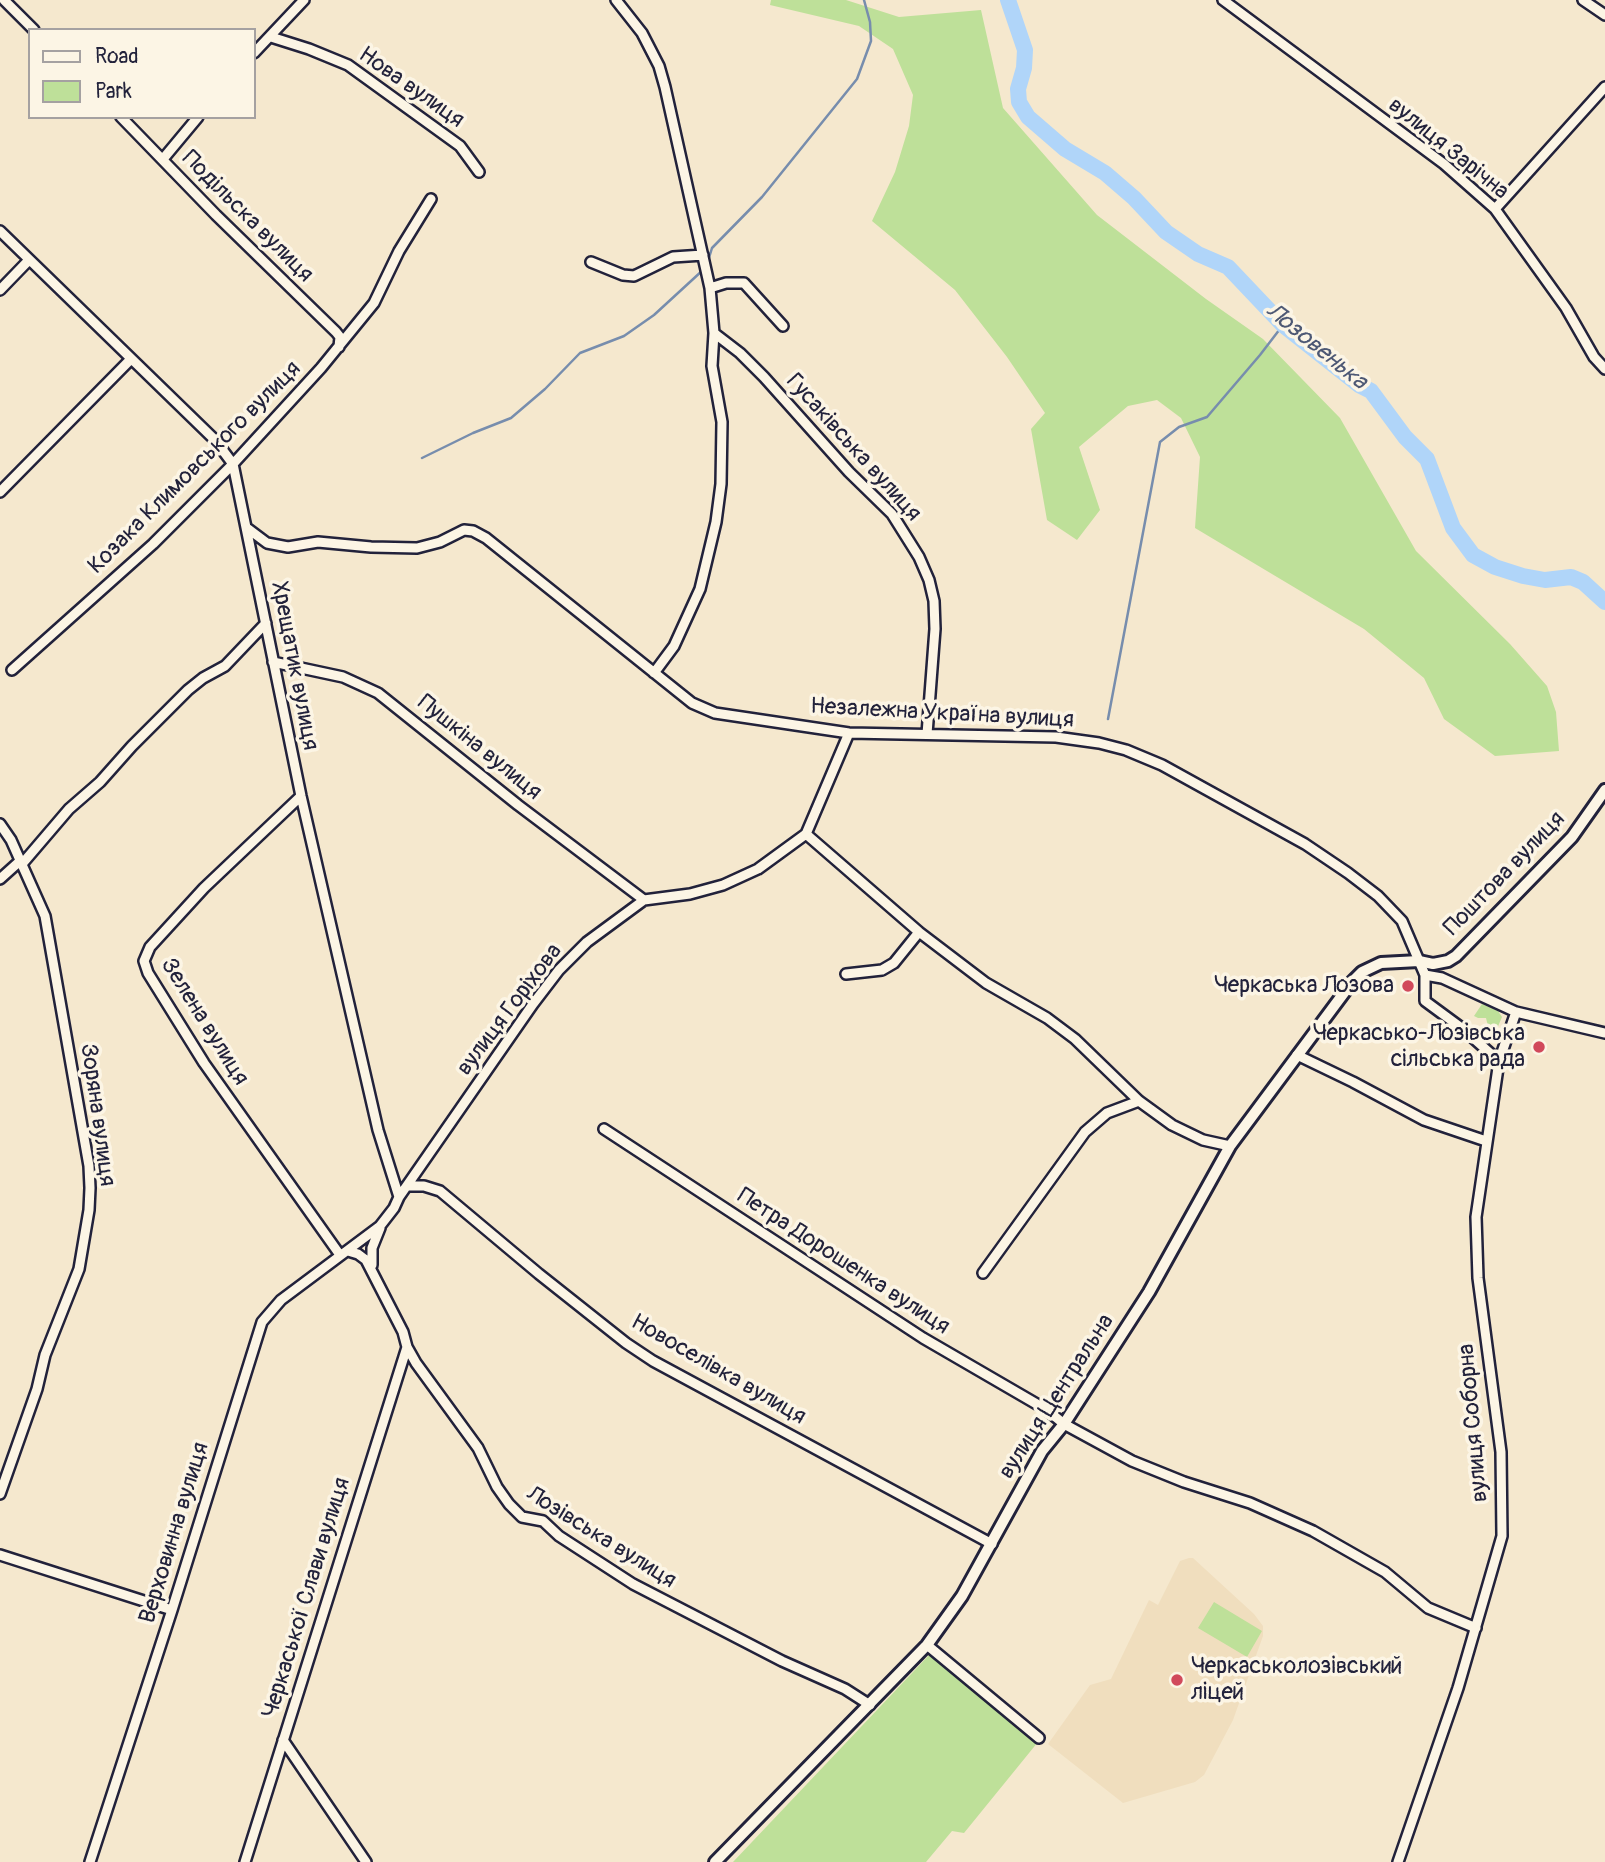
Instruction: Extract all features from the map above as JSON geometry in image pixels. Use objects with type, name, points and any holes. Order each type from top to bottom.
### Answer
[{"type":"street","points":[[4,0],[32,28]]},
{"type":"street","points":[[256,51],[304,0]]},
{"type":"street","points":[[616,0],[642,33],[659,66],[710,288],[714,333],[712,366],[722,422],[723,446],[716,522],[700,589],[674,646],[654,673]]},
{"type":"street","name":"вулиця Зарічна","points":[[1223,0],[1444,164],[1495,209],[1566,308],[1594,357],[1605,369]]},
{"type":"street","points":[[1583,0],[1605,15]]},
{"type":"street","name":"Нова вулиця","points":[[271,37],[348,65],[460,146],[479,172]]},
{"type":"street","points":[[1495,209],[1605,87]]},
{"type":"street","name":"Подільска вулиця","points":[[123,119],[336,332],[340,337],[339,347]]},
{"type":"street","points":[[163,159],[196,119]]},
{"type":"street","points":[[339,347],[374,303],[399,251],[431,199]]},
{"type":"street","name":"Хрещатик вулиця","points":[[0,231],[215,440],[233,464],[301,796],[379,1130],[399,1196]]},
{"type":"street","points":[[591,262],[624,275],[634,276],[673,257],[702,255]]},
{"type":"street","points":[[0,290],[29,260]]},
{"type":"street","points":[[710,288],[726,283],[744,284],[783,326]]},
{"type":"street","name":"Гусаківська вулиця","points":[[714,333],[756,369],[849,472],[892,514],[919,556],[934,601],[935,629],[927,734]]},
{"type":"street","name":"Козака Климовського вулиця","points":[[12,670],[153,544],[233,464],[339,347]]},
{"type":"street","points":[[0,492],[131,359]]},
{"type":"street","name":"Незалежна Україна вулиця","points":[[247,528],[267,543],[288,547],[318,542],[417,548],[440,542],[464,530],[472,531],[486,538],[692,703],[715,713],[849,733],[1056,737],[1126,750],[1163,765],[1305,844],[1348,873],[1385,903],[1402,920],[1419,961],[1424,975],[1425,1001],[1463,1029],[1499,1061]]},
{"type":"street","points":[[0,879],[21,862],[69,809],[100,782],[188,690],[202,678],[225,666],[266,623]]},
{"type":"street","name":"Пушкіна вулиця","points":[[273,662],[343,677],[378,693],[518,805],[644,900]]},
{"type":"street","points":[[849,733],[806,834],[919,932],[986,983],[1047,1018],[1075,1039],[1139,1101],[1202,1140],[1230,1146]]},
{"type":"street","name":"Поштова вулиця","points":[[1419,961],[1433,964],[1448,961],[1464,949],[1572,837],[1605,790]]},
{"type":"street","name":"Зелена вулиця","points":[[301,796],[204,888],[150,947],[144,961],[148,973],[204,1063],[344,1253]]},
{"type":"street","name":"Зоряна вулиця","points":[[0,824],[11,840],[45,916],[89,1166],[89,1210],[79,1269],[54,1331],[37,1389],[0,1494]]},
{"type":"street","name":"вулиця Горіхова","points":[[344,1253],[380,1226],[533,1004],[559,970],[587,942],[644,900],[690,894],[723,885],[758,869],[806,834]]},
{"type":"street","points":[[846,974],[882,970],[894,963],[919,932]]},
{"type":"street","name":"вулиця Центральна","points":[[715,1862],[927,1645],[962,1596],[1042,1451],[1064,1424],[1149,1292],[1230,1146],[1297,1055],[1362,972],[1374,965],[1388,962],[1419,961]]},
{"type":"street","points":[[1424,975],[1442,978],[1516,1012],[1605,1033]]},
{"type":"street","name":"вулиця Соборна","points":[[1398,1862],[1454,1701],[1502,1535],[1501,1452],[1478,1278],[1476,1217],[1499,1061],[1516,1012]]},
{"type":"street","points":[[1297,1055],[1424,1121],[1486,1141]]},
{"type":"street","points":[[983,1273],[1085,1132],[1107,1113],[1139,1101]]},
{"type":"street","name":"Петра Дорошенка вулиця","points":[[604,1129],[923,1338],[1047,1410],[1064,1424],[1132,1461],[1184,1482],[1250,1503],[1313,1531],[1385,1572],[1428,1608],[1476,1628]]},
{"type":"street","name":"Новоселівка вулиця","points":[[408,1186],[424,1186],[440,1191],[539,1275],[653,1361],[992,1544]]},
{"type":"street","points":[[372,1270],[372,1248],[380,1226]]},
{"type":"street","name":"Лозівська вулиця","points":[[344,1253],[362,1256],[372,1270],[416,1363],[478,1448],[497,1487],[523,1517],[543,1521],[565,1540],[633,1584],[717,1629],[845,1689],[870,1705]]},
{"type":"street","name":"Верховинна вулиця","points":[[90,1862],[262,1322],[281,1300],[344,1253]]},
{"type":"street","name":"Черкаської Слави вулиця","points":[[245,1862],[407,1347]]},
{"type":"street","points":[[0,1555],[172,1610]]},
{"type":"street","points":[[927,1645],[1040,1738]]},
{"type":"street","points":[[283,1740],[366,1862]]},
{"type":"shaded area","name":"Черкаськолозівський ліцей","points":[[1193,1558],[1254,1614],[1263,1626],[1263,1636],[1233,1720],[1204,1775],[1195,1782],[1123,1803],[1048,1744],[1090,1685],[1111,1679],[1149,1600],[1158,1605],[1180,1561]]},
{"type":"green space","points":[[771,0],[846,0],[899,17],[981,10],[1003,108],[1097,215],[1263,339],[1340,418],[1416,551],[1510,644],[1547,686],[1556,712],[1559,751],[1495,756],[1444,719],[1424,678],[1364,629],[1195,528],[1200,457],[1181,418],[1157,400],[1128,406],[1079,447],[1100,510],[1077,540],[1047,520],[1031,429],[1045,413],[1007,357],[955,290],[872,221],[895,172],[909,126],[913,95],[893,49],[859,26],[770,5]]},
{"type":"green space","points":[[1482,1004],[1498,1011],[1502,1017],[1496,1031],[1488,1026],[1486,1018],[1474,1016]]},
{"type":"green space","points":[[1214,1602],[1262,1631],[1247,1657],[1198,1628]]},
{"type":"green space","points":[[931,1653],[1038,1742],[964,1833],[952,1831],[926,1862],[733,1862]]},
{"type":"waterway","points":[[708,261],[712,248],[762,197],[857,79],[871,41],[870,22],[864,0]]},
{"type":"waterway","name":"Лозовенька","points":[[1008,0],[1025,50],[1024,68],[1018,89],[1019,102],[1028,117],[1065,149],[1105,173],[1134,198],[1166,232],[1198,254],[1228,267],[1283,325],[1359,385],[1371,391],[1405,437],[1427,459],[1453,528],[1473,555],[1495,567],[1523,576],[1545,580],[1571,577],[1583,582],[1605,602]]},
{"type":"waterway","points":[[422,458],[511,418],[545,389],[580,353],[624,336],[654,315],[703,270]]},
{"type":"waterway","points":[[1108,719],[1160,442],[1179,427],[1207,417],[1283,325]]},
{"type":"place","name":"Черкаська Лозова","points":[[1408,986]]},
{"type":"place","name":"Черкасько-Лозівська сільська рада","points":[[1539,1047]]},
{"type":"place","name":"Черкаськолозівський ліцей","points":[[1177,1680]]}]
